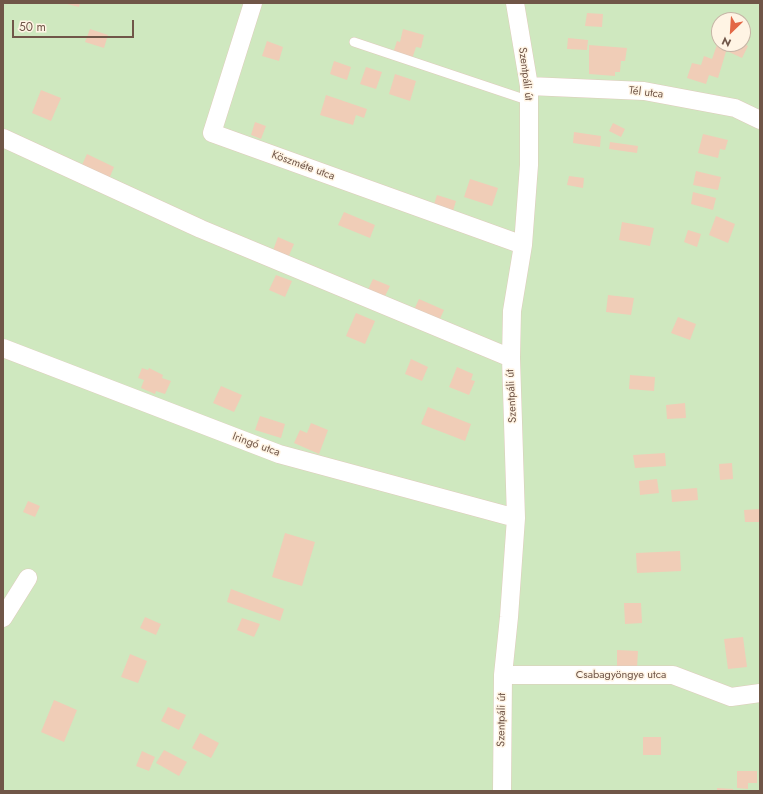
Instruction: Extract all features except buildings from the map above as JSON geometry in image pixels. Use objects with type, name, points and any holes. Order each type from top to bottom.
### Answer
[{"type":"street","name":"Köszméte utca","points":[[253,3],[212,133],[523,245]]},
{"type":"street","name":"Szentpáli út","points":[[502,791],[503,675],[516,518],[511,358],[512,311],[523,245],[529,165],[529,93],[515,3]]},
{"type":"street","name":"Tél utca","points":[[529,93],[644,91],[735,108],[760,120]]},
{"type":"street","points":[[3,138],[201,229],[511,358]]},
{"type":"street","name":"Iringó utca","points":[[3,348],[279,454],[516,518]]},
{"type":"street","points":[[3,618],[28,578]]},
{"type":"street","name":"Csabagyöngye utca","points":[[503,675],[673,675],[731,697],[760,693]]},
{"type":"lane","points":[[354,42],[529,93]]},
{"type":"green space","points":[[3,3],[760,3],[760,791],[3,791]]}]
